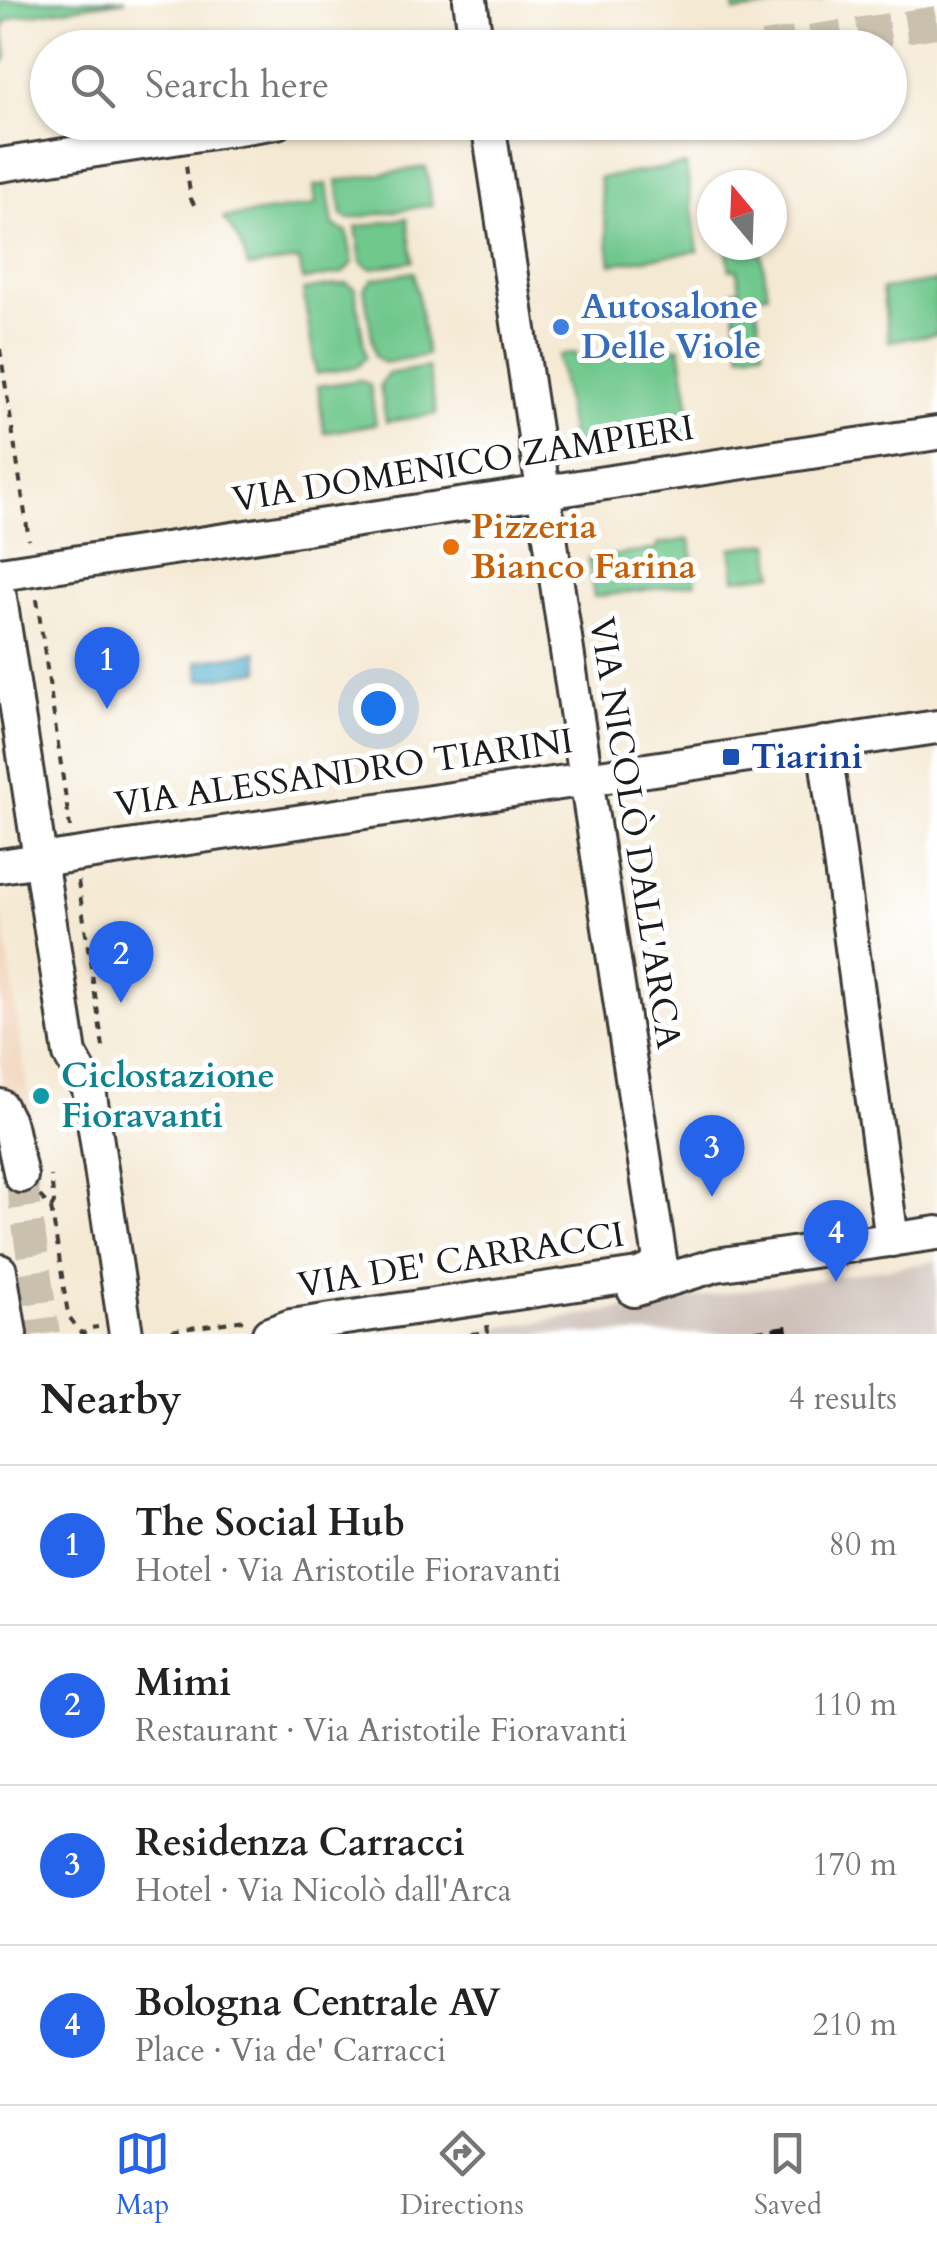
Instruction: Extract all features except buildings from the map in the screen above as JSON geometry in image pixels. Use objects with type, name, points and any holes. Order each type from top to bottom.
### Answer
[{"type":"street","points":[[470,0],[475,30]]},
{"type":"street","points":[[0,164],[158,140]]},
{"type":"street","name":"VIA NICOLÒ DALL'ARCA","points":[[491,140],[660,1259]]},
{"type":"street","name":"VIA DOMENICO ZAMPIERI","points":[[0,574],[937,433]]},
{"type":"street","points":[[0,598],[70,1054],[89,1089],[109,1328]]},
{"type":"street","name":"VIA ALESSANDRO TIARINI","points":[[0,866],[937,727]]},
{"type":"street","points":[[824,743],[892,1240]]},
{"type":"street","points":[[0,1106],[37,1184]]},
{"type":"street","name":"VIA DE' CARRACCI","points":[[322,1334],[638,1289],[716,1265],[937,1233]]},
{"type":"street","name":"VIA DE' CARRACCI","points":[[269,1334],[292,1326],[638,1275],[652,1270],[660,1259]]},
{"type":"street","points":[[0,1271],[10,1334]]},
{"type":"path","points":[[186,166],[191,199],[197,210]]},
{"type":"path","points":[[0,349],[30,548]]},
{"type":"path","points":[[36,593],[72,837]]},
{"type":"path","points":[[37,1184],[51,1208],[70,1318],[82,1334],[109,1328]]},
{"type":"path","points":[[37,1184],[54,1202],[51,1208]]},
{"type":"path","points":[[471,1334],[488,1332]]},
{"type":"shaded area","points":[[0,897],[40,1176],[6,1181],[0,1141]]},
{"type":"shaded area","points":[[937,1261],[937,1334],[459,1334]]},
{"type":"green space","points":[[0,0],[126,0],[8,20],[3,28],[7,58],[0,66]]},
{"type":"green space","points":[[733,0],[823,0],[735,12]]},
{"type":"green space","points":[[686,165],[697,251],[611,264],[599,178]]},
{"type":"green space","points":[[426,167],[432,205],[348,219],[342,215],[337,181]]},
{"type":"green space","points":[[327,184],[333,226],[347,232],[353,263],[343,273],[303,280],[299,260],[248,267],[223,218],[316,205],[314,186]]},
{"type":"green space","points":[[407,218],[413,261],[370,269],[361,262],[356,227]]},
{"type":"green space","points":[[728,260],[762,260],[768,294],[755,296],[763,350],[741,354],[732,291],[740,289],[737,269],[730,270]]},
{"type":"green space","points":[[414,272],[427,355],[384,363],[375,356],[364,289],[373,279]]},
{"type":"green space","points":[[937,281],[937,334],[889,341],[882,289]]},
{"type":"green space","points":[[347,283],[355,289],[366,357],[357,367],[316,374],[303,290]]},
{"type":"green space","points":[[680,347],[694,433],[573,451],[558,356],[575,353],[578,362]]},
{"type":"green space","points":[[428,367],[436,414],[386,422],[380,385],[388,374]]},
{"type":"green space","points":[[360,380],[370,385],[376,424],[324,433],[318,386]]},
{"type":"green space","points":[[690,539],[696,583],[594,597],[588,559],[658,549],[658,544]]},
{"type":"green space","points":[[770,543],[774,574],[735,579],[731,548]]},
{"type":"water","points":[[257,652],[260,671],[200,680],[197,661]]},
{"type":"tunnel","points":[[883,30],[937,22]]},
{"type":"tunnel","points":[[21,1176],[44,1334]]},
{"type":"railway","points":[[750,1334],[794,1328]]},
{"type":"place","name":"Autosalone Delle Viole","points":[[561,327]]},
{"type":"place","name":"Pizzeria Bianco Farina","points":[[451,547]]},
{"type":"place","name":"The Social Hub","points":[[107,709]]},
{"type":"place","name":"Tiarini","points":[[731,757]]},
{"type":"place","name":"Mimi","points":[[121,1003]]},
{"type":"place","name":"Ciclostazione Fioravanti","points":[[41,1096]]},
{"type":"place","name":"Residenza Carracci","points":[[712,1197]]},
{"type":"place","name":"Bologna Centrale AV","points":[[836,1282]]}]
